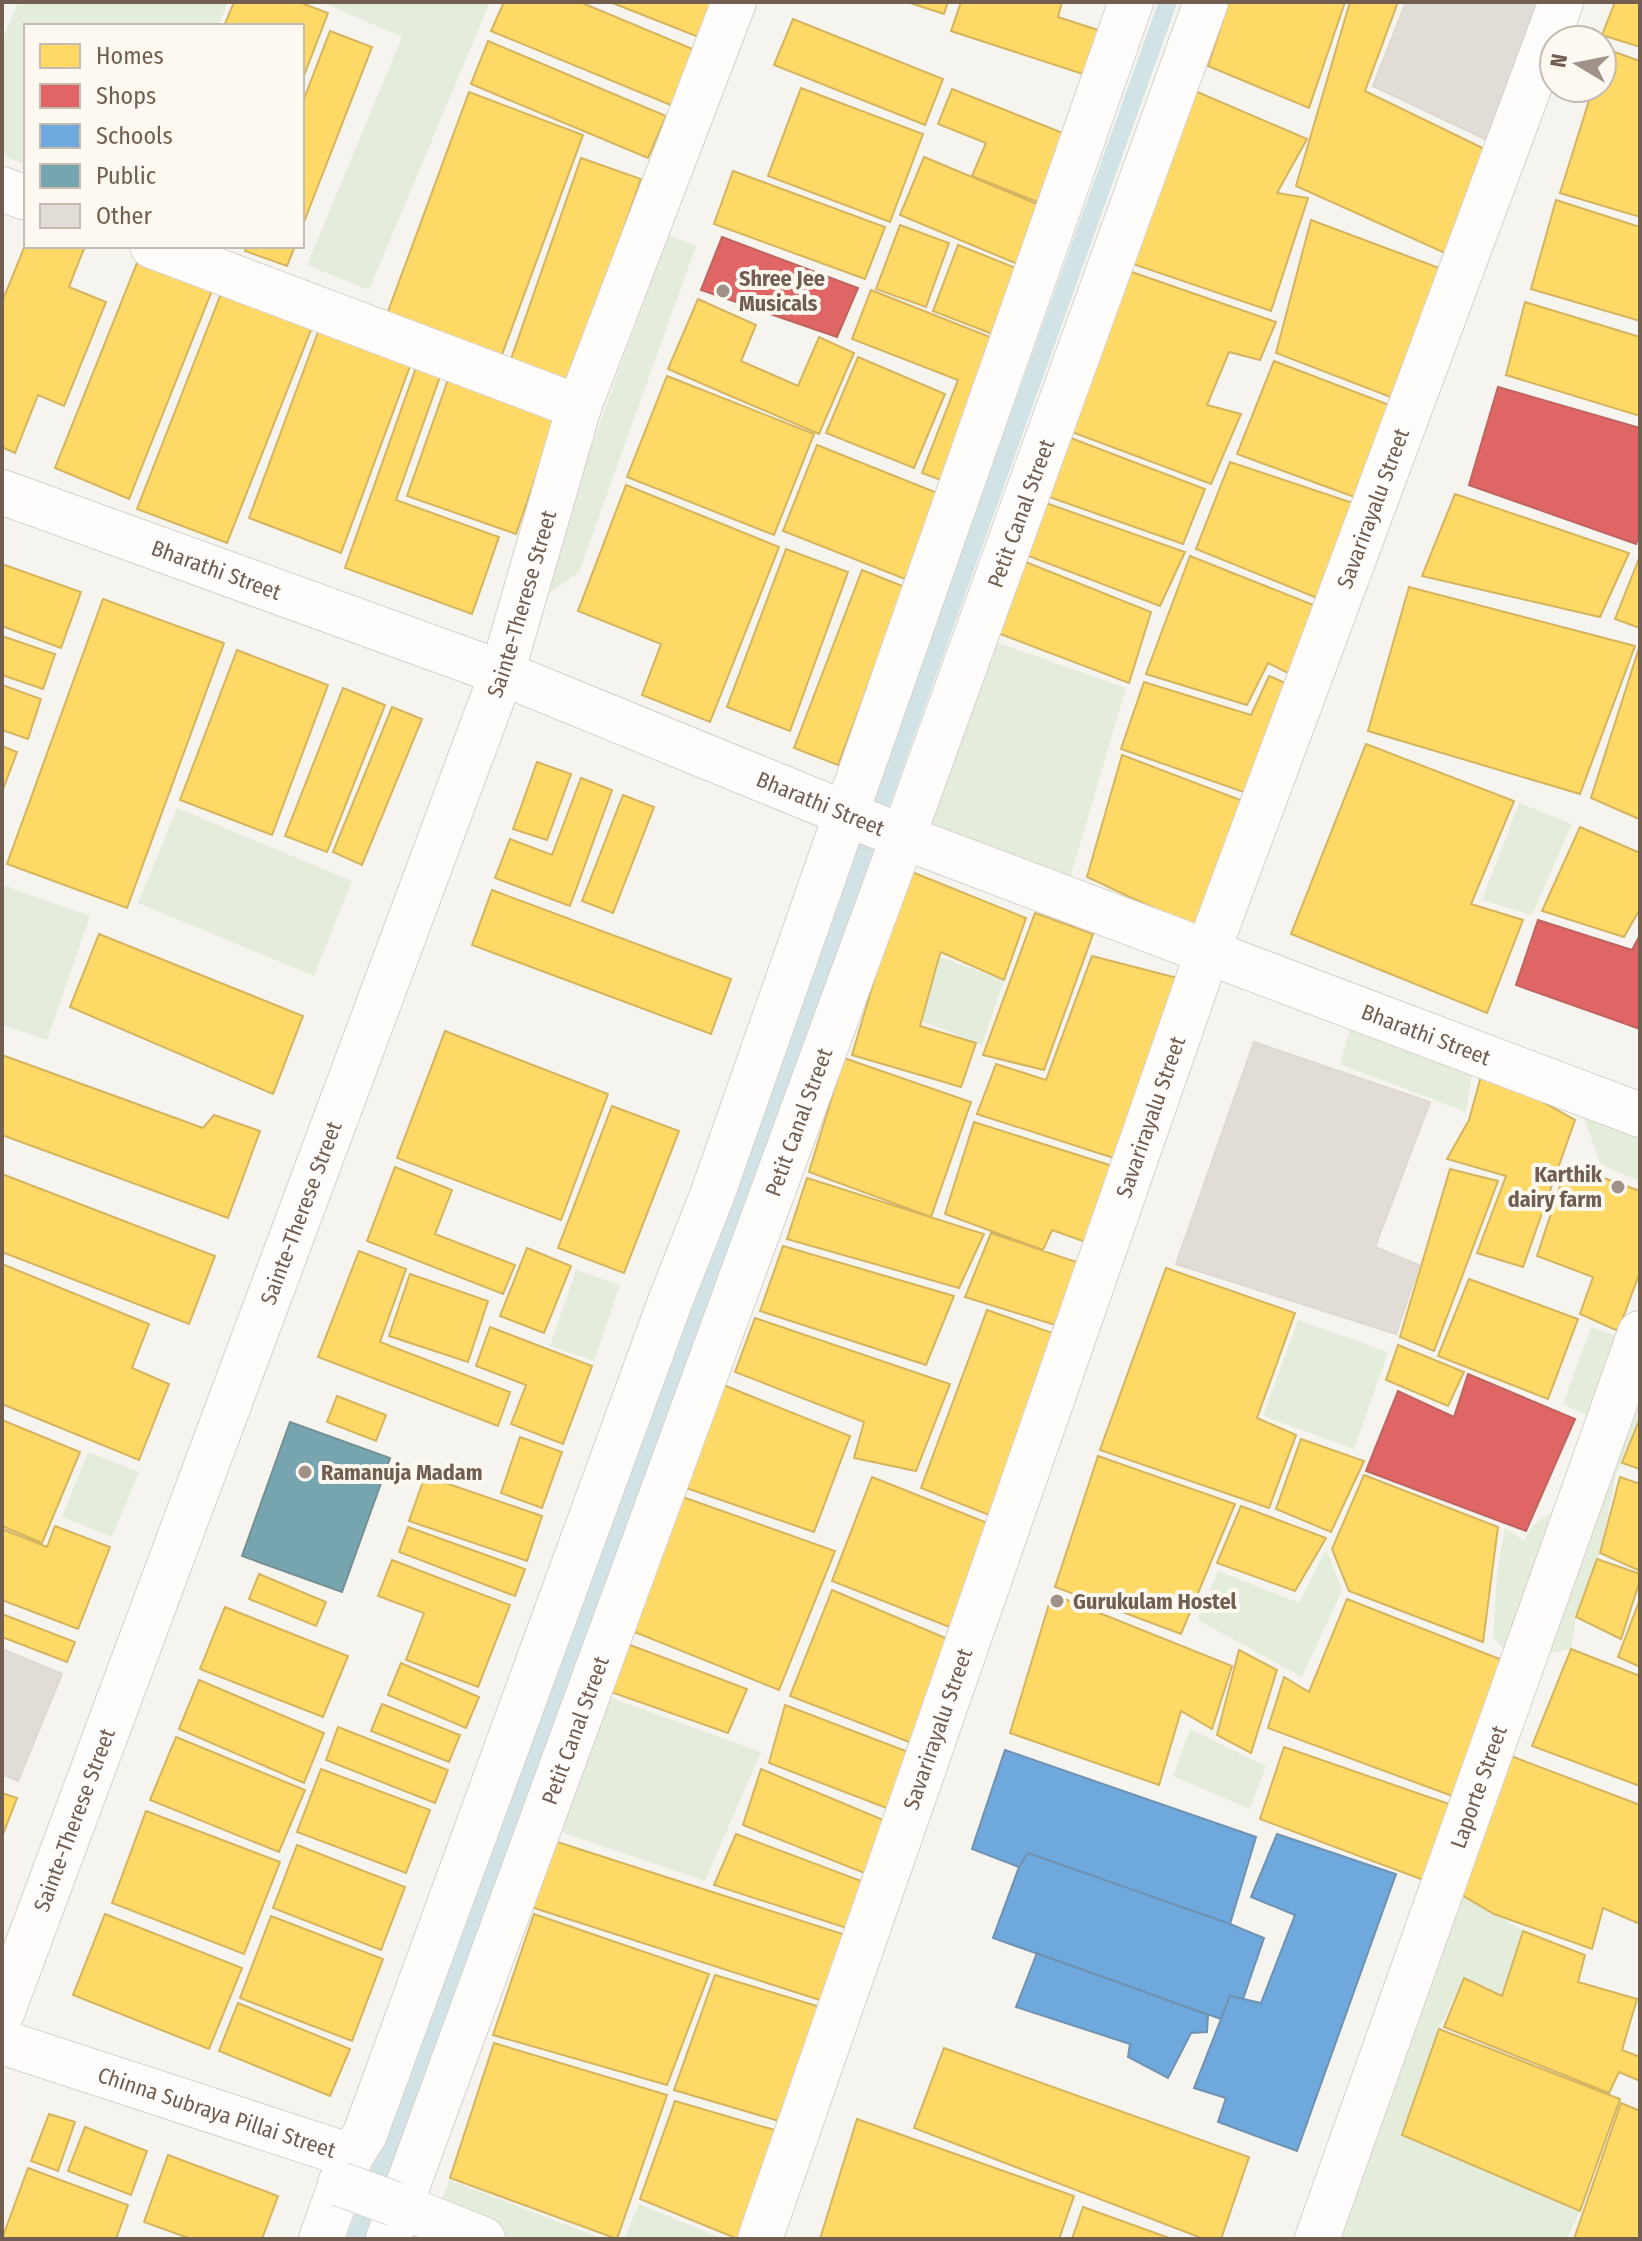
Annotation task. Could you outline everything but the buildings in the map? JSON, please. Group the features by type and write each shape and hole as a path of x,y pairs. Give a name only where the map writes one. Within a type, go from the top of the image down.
{"street":[{"name":"Sainte-Therese Street","path":"2,2013 502,673 579,407 734,2"},
{"path":"321,2239 346,2170 365,2134 851,814 1131,2"},
{"name":"Petit Canal Street","path":"394,2216 1206,2"},
{"name":"Savarirayalu Street","path":"760,2239 1208,951 1561,2"},
{"path":"2,189 24,197"},
{"path":"157,248 579,407"},
{"name":"Bharathi Street","path":"2,492 502,673 899,835 1640,1115"},
{"name":"Laporte Street","path":"1317,2239 1640,1333"},
{"name":"Chinna Subraya Pillai Street","path":"2,2042 346,2170 394,2216 483,2239"}],"green space":[{"path":"18,2 228,2 219,24 24,24 24,164 2,155 2,41"},
{"path":"321,2 490,2 369,290 307,265 402,37"},
{"path":"668,235 696,246 579,572 535,603"},
{"path":"990,640 1126,688 1068,885 919,826"},
{"path":"1519,803 1572,824 1532,915 1482,900"},
{"path":"177,808 352,881 314,976 138,903"},
{"path":"2,885 90,916 47,1040 2,1025"},
{"path":"939,957 1004,980 982,1045 922,1021"},
{"path":"1354,1016 1474,1061 1466,1112 1340,1064"},
{"path":"1579,1105 1640,1126 1640,1181 1601,1165"},
{"path":"576,1270 620,1285 594,1361 550,1346"},
{"path":"1298,1320 1388,1352 1354,1449 1263,1416"},
{"path":"1591,1327 1629,1340 1601,1423 1563,1404"},
{"path":"1640,1341 1640,1418 1616,1475 1600,1553 1576,1617 1571,1649 1547,1653 1460,1893 1523,1931 1502,1996 1464,1978 1439,2029 1402,2135 1580,2211 1567,2239 1320,2239"},
{"path":"88,1452 139,1472 112,1537 62,1517"},
{"path":"1574,1497 1511,1656 1493,1638 1497,1573 1505,1528 1524,1541 1533,1525"},
{"path":"1326,1549 1342,1590 1302,1677 1198,1620 1218,1571 1299,1603"},
{"path":"603,1695 761,1752 705,1881 558,1831"},
{"path":"1190,1729 1266,1766 1250,1809 1173,1776"},
{"path":"449,2180 603,2239 491,2239 436,2218"},
{"path":"639,2204 723,2239 624,2239"}],"waterway":[{"path":"355,2239 803,1020 1168,2"}],"place":[{"name":"Shree Jee Musicals","path":"723,291"},
{"name":"Karthik dairy farm","path":"1618,1187"},
{"name":"Ramanuja Madam","path":"305,1472"},
{"name":"Gurukulam Hostel","path":"1057,1601"}]}
